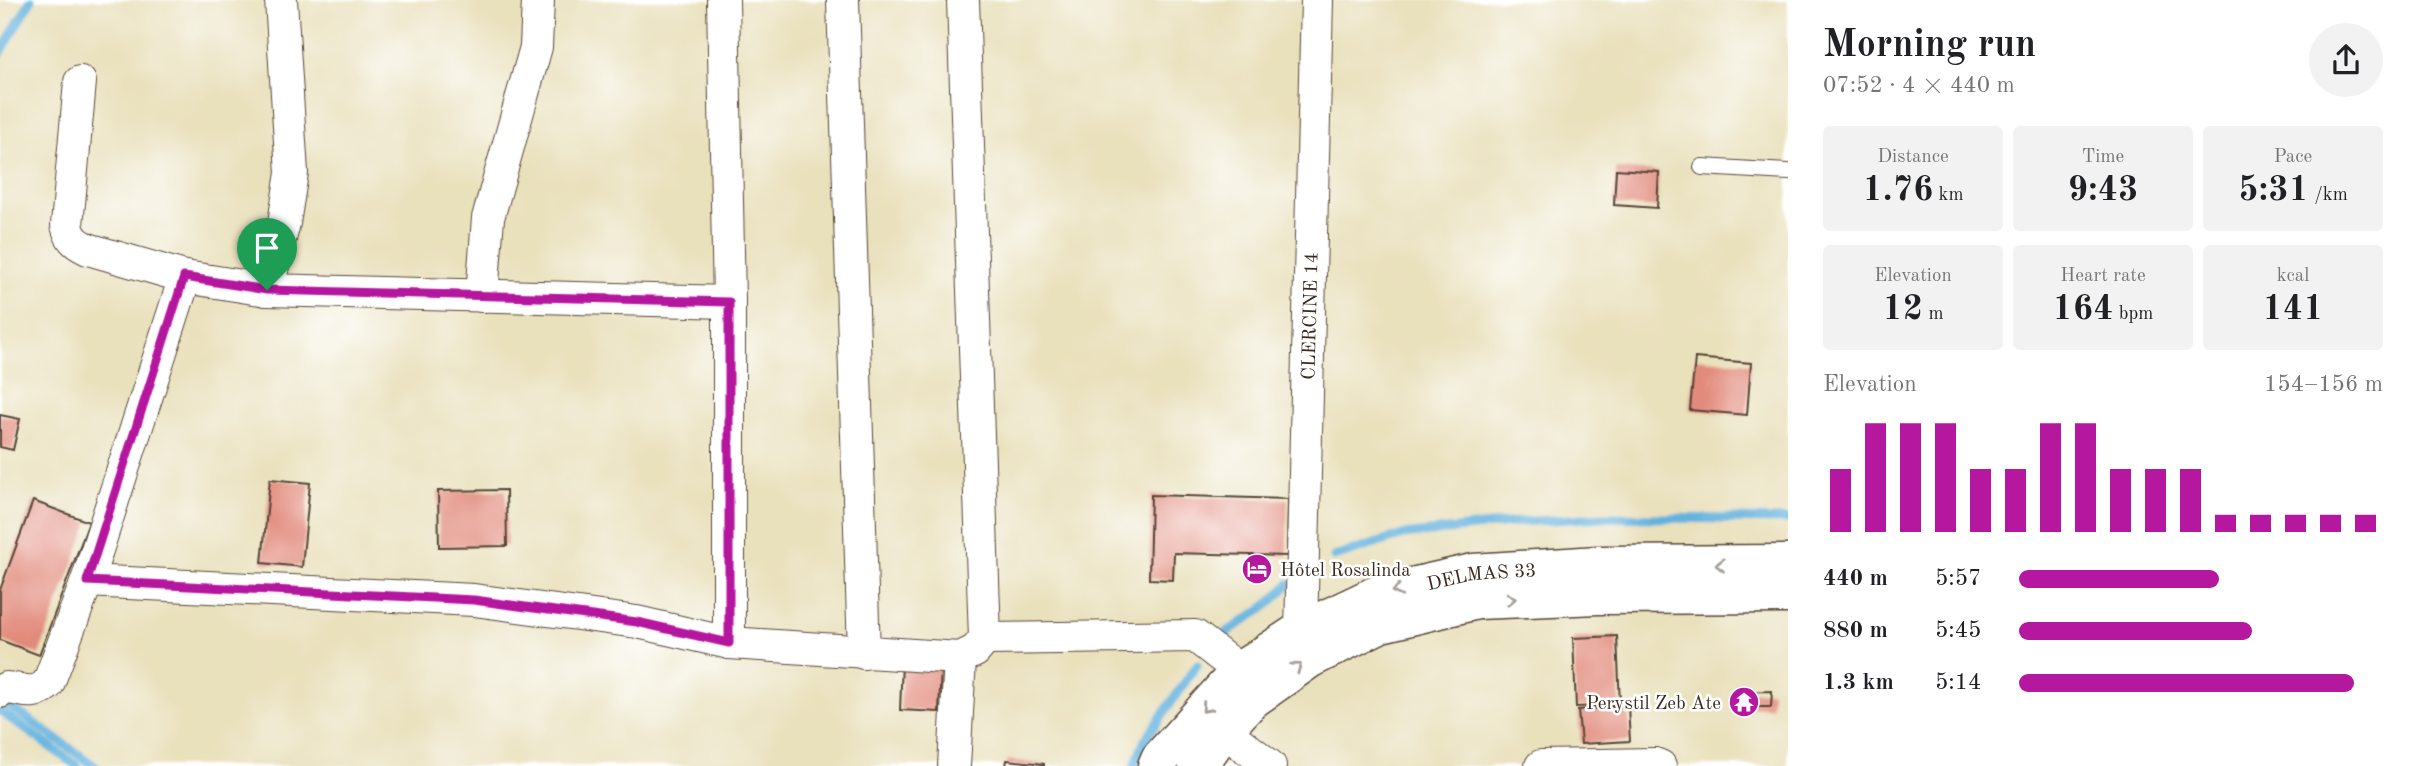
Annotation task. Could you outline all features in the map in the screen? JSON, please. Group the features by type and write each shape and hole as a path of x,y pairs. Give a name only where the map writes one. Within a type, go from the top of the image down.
{"main road":[{"name":"DELMAS 33","path":"1157,766 1160,759 1240,671 1301,631 1377,595 1473,573 1598,565 1788,564"},
{"name":"DELMAS 33","path":"1198,766 1223,730 1251,700 1309,659 1381,623 1477,600 1598,594 1788,594"}],"street":[{"path":"267,290 284,223 292,173 281,0"},
{"path":"482,296 488,218 536,47 538,0"},
{"path":"723,0 729,302 729,643"},
{"path":"843,0 864,653"},
{"path":"87,581 474,600 637,622 729,643 960,658 975,651 985,639 963,0"},
{"name":"CLERCINE 14","path":"1301,631 1317,0"},
{"path":"80,82 66,225 77,244 88,249 184,277 267,290 729,302"},
{"path":"0,692 6,688 38,692 48,684 87,581 184,277"},
{"path":"985,639 1195,636 1240,671"},
{"path":"954,766 960,658"},
{"path":"1223,730 1270,766"},
{"path":"1541,766 1660,766"}],"lane":[{"path":"1702,167 1788,172"}],"building":[{"path":"1616,169 1659,172 1657,208 1614,205"},
{"path":"1695,358 1751,363 1747,415 1690,410"},
{"path":"0,415 20,419 13,450 0,447"},
{"path":"270,479 310,483 302,567 262,563"},
{"path":"506,490 507,546 439,547 438,491"},
{"path":"1151,495 1288,499 1287,556 1174,553 1173,580 1149,579"},
{"path":"33,501 89,522 39,655 0,640 0,590"},
{"path":"1617,636 1620,705 1576,707 1573,638"},
{"path":"902,663 941,665 939,712 900,710"},
{"path":"1772,691 1771,707 1739,707 1738,692"},
{"path":"1628,706 1630,741 1581,744 1578,710"},
{"path":"1007,760 1044,764 1044,766 1006,766"}],"waterway":[{"path":"0,54 31,0"},
{"path":"1334,557 1403,535 1518,522 1604,517 1788,520"},
{"path":"1226,633 1268,605 1289,584"},
{"path":"1134,766 1145,740 1197,665"},
{"path":"1,700 95,766"},
{"path":"0,711 77,766"}],"place":[{"name":"Hôtel Rosalinda","path":"1257,569"},
{"name":"Perystil Zeb Ate","path":"1744,702"}],"route":[{"path":"184,277 267,290 729,302 729,643 637,622 474,600 87,581 184,277"}]}
